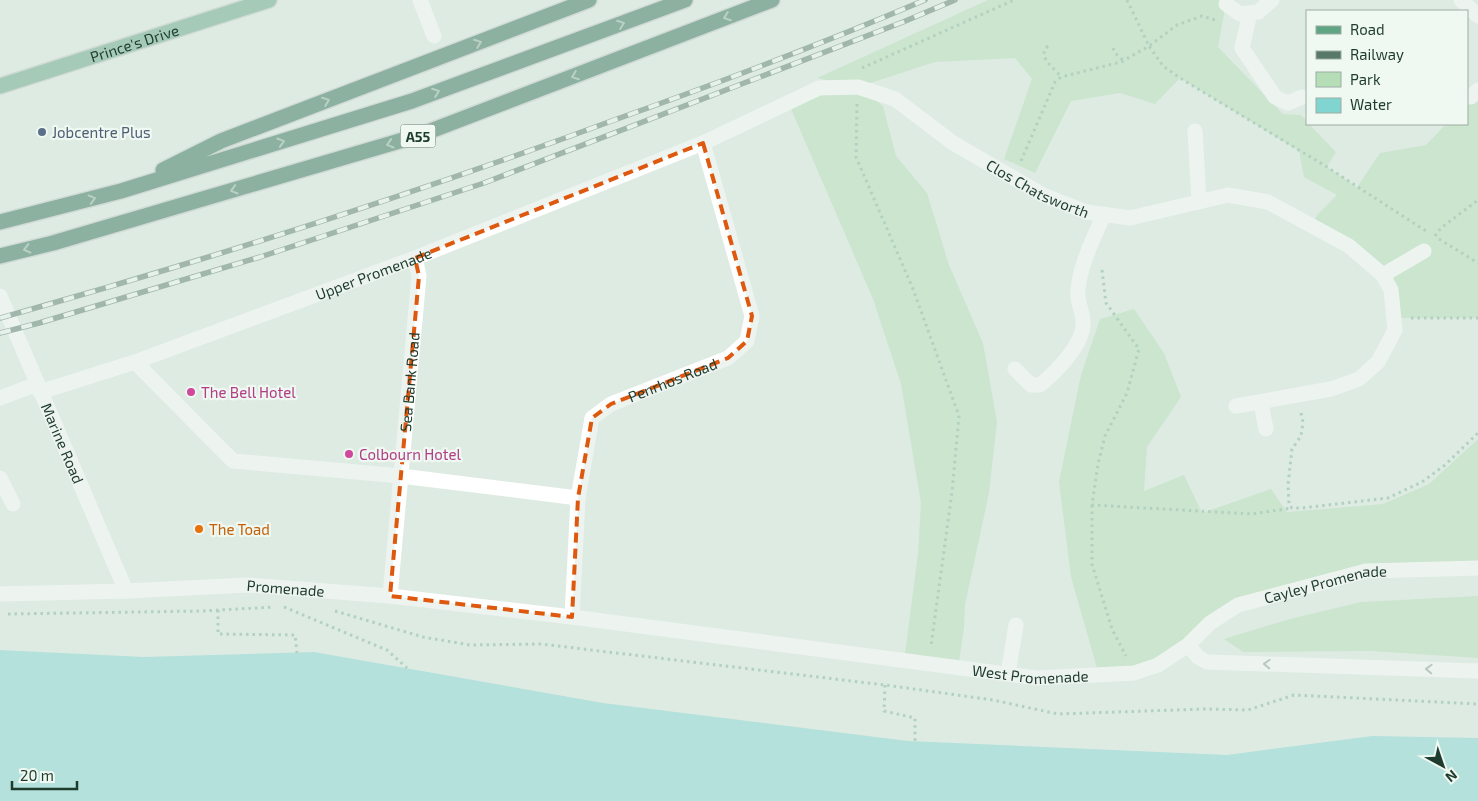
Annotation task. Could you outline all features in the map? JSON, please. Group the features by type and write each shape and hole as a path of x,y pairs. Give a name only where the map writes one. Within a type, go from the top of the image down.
{"highway":[{"path":"121,191 221,142 589,0"},
{"name":"A55","path":"0,222 121,191 412,101 685,0"},
{"name":"A55","path":"0,256 53,243 420,135 772,0"}],"main road":[{"name":"Prince's Drive","path":"0,86 269,0"}],"street":[{"path":"420,0 434,36"},
{"path":"1272,0 1258,12 1236,8 1242,48 1275,98 1288,103 1302,97"},
{"path":"1461,0 1478,16"},
{"name":"Clos Chatsworth","path":"702,143 819,88 858,87 895,99 953,143 1043,195 1086,212 1130,218 1228,195 1268,202 1349,246 1383,275 1392,290 1395,330 1378,362 1359,379 1331,389 1236,406"},
{"path":"1195,131 1200,202"},
{"name":"Upper Promenade","path":"0,398 136,362 416,258 702,143"},
{"name":"Penrhos Road","path":"572,617 578,498 592,418 611,404 728,358 747,341 752,316 702,143"},
{"path":"1015,369 1031,384 1040,385 1054,373 1069,355 1079,338 1084,324 1077,291 1086,258 1104,214"},
{"path":"1383,275 1424,251"},
{"name":"Sea Bank Road","path":"390,596 419,276 416,258"},
{"name":"Marine Road","path":"0,296 126,591"},
{"path":"136,362 233,461 401,476 578,498"},
{"path":"1261,403 1266,428"},
{"path":"0,478 13,504"},
{"name":"Cayley Promenade","path":"1188,645 1210,623 1238,605 1357,573 1366,571 1478,568"},
{"name":"Promenade","path":"0,594 126,591 248,585 390,596 572,617"},
{"name":"West Promenade","path":"572,617 1037,678 1134,673 1158,665 1188,645"},
{"path":"1008,674 1016,625"},
{"path":"1188,645 1198,657 1207,662 1478,671"}],"path":[{"path":"854,72 1014,0"},
{"path":"1126,0 1149,46 1163,66 1478,263"},
{"path":"1014,178 1055,82 1061,77 1123,60 1149,46 1177,25 1202,16 1221,22 1236,8"},
{"path":"1048,46 1044,50 1043,55 1061,77"},
{"path":"1113,48 1115,53 1123,60"},
{"path":"858,87 856,157 914,289 959,416 952,492 929,664"},
{"path":"1435,237 1441,228 1478,200"},
{"path":"1101,264 1106,303 1139,349 1127,392 1105,436 1098,464 1092,505 1092,564 1112,629 1134,673"},
{"path":"1394,318 1478,318"},
{"path":"1292,508 1289,505 1288,485 1292,449 1300,436 1303,422 1298,396"},
{"path":"1092,505 1252,514 1388,498 1422,482 1445,466 1478,433"},
{"path":"282,606 387,650 407,668"},
{"path":"0,614 218,610 297,606"},
{"path":"218,610 218,634 295,635 297,653"},
{"path":"331,610 423,636 470,646 541,644 885,685 993,700 1058,714 1248,710 1294,696 1478,704"},
{"path":"885,685 884,711 915,718 915,741"}],"highlighted area":[{"path":"703,143 752,316 747,341 728,358 611,404 592,418 578,498 572,617 390,596 419,276 415,258"}],"green space":[{"path":"988,0 1224,0 1226,4 1218,47 1283,114 1301,115 1306,120 1306,125 1310,125 1336,152 1327,167 1357,187 1380,153 1426,145 1445,125 1468,125 1468,101 1478,89 1478,318 1394,318 1383,275 1311,225 1318,214 1337,195 1304,177 1299,151 1180,78 1155,104 1120,93 1071,101 1035,173 1004,159 1032,79 1015,58 935,62 858,87 883,106 896,156 927,193 949,265 983,343 997,422 989,493 965,605 964,628 958,668 904,661 918,554 921,503 901,384 873,299 788,102 855,87 817,78"},
{"path":"1134,309 1164,353 1181,397 1147,447 1144,491 1184,475 1202,513 1271,489 1287,512 1383,504 1429,484 1478,439 1478,568 1366,571 1238,605 1158,665 1099,675 1071,577 1059,482 1081,375 1100,319"},
{"path":"1478,596 1478,658 1371,651 1243,652 1224,639 1286,620 1361,602"}],"water":[{"path":"0,650 144,657 314,652 603,703 908,741 1227,755 1372,736 1478,738 1478,801 0,801"}],"railway":[{"path":"0,318 156,273 464,174 734,76 849,32 925,0"},
{"path":"0,333 260,257 484,183 903,22 955,0"}],"place":[{"name":"Jobcentre Plus","path":"42,132"},
{"name":"The Bell Hotel","path":"191,392"},
{"name":"Colbourn Hotel","path":"349,454"},
{"name":"The Toad","path":"199,529"}]}
